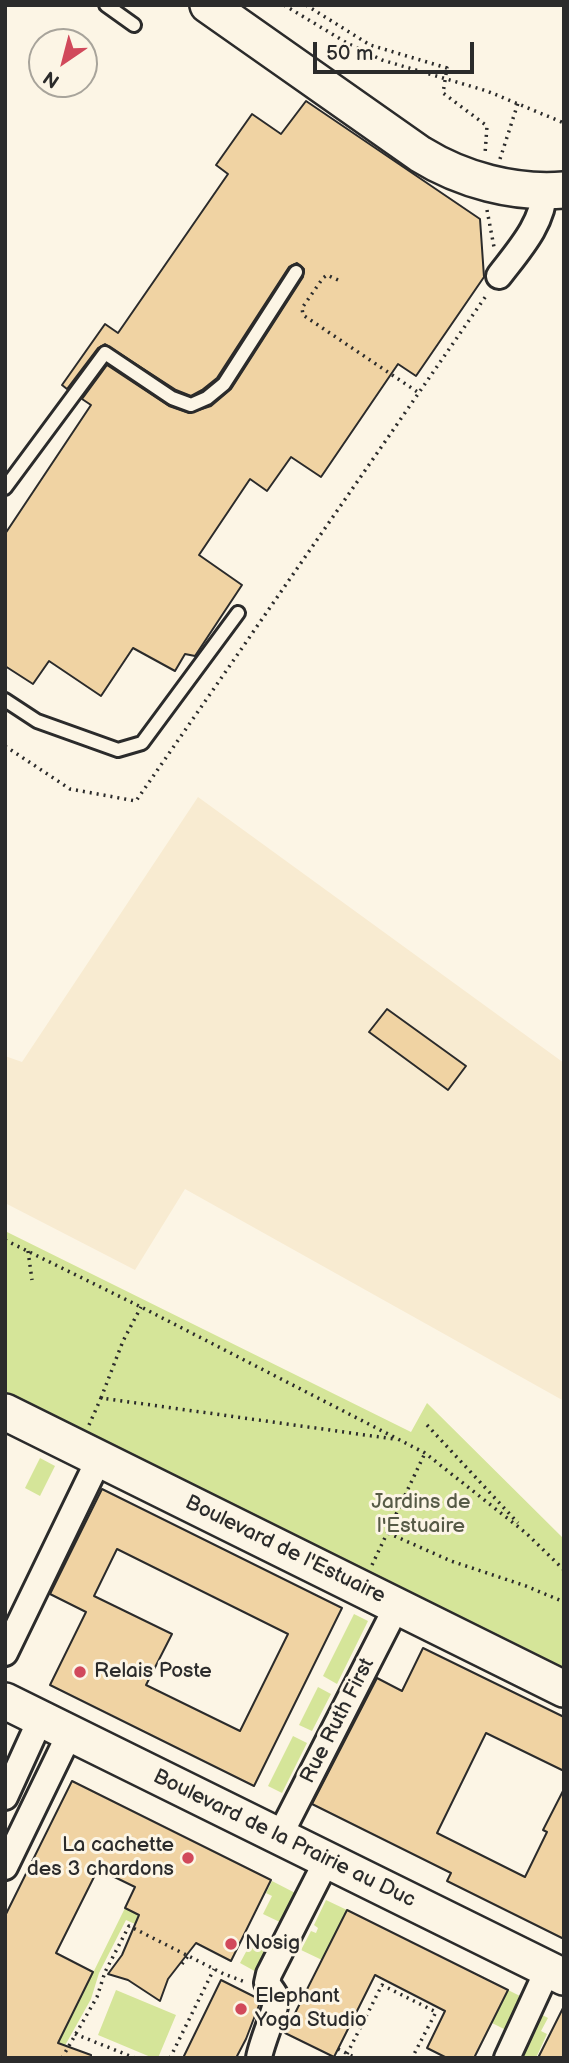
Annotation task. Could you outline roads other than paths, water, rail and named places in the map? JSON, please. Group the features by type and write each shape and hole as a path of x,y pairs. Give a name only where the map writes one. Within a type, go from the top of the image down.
{"main road":[{"path":"208,5 431,160 487,182 518,189 554,191"},
{"name":"Boulevard de l'Estuaire","path":"5,1412 564,1689"},
{"name":"Boulevard de la Prairie au Duc","path":"5,1701 556,1973"}],"street":[{"path":"499,276 536,223 554,191"},
{"path":"5,1653 88,1453"},
{"name":"Rue Ruth First","path":"279,1837 397,1606"},
{"path":"5,1797 55,1726"},
{"path":"5,1867 55,1726"},
{"path":"260,2058 261,2044 276,2005 275,1995 267,1983 269,1974 327,1860"},
{"path":"507,2058 556,1973"}],"lane":[{"path":"106,5 134,25"},
{"path":"5,488 105,353 172,398 191,405 206,398 224,384 296,272"},
{"path":"5,700 37,721 118,750 142,743 238,613"}],"place":[{"name":"Relais Poste","path":"80,1672"},
{"name":"La cachette des 3 chardons","path":"188,1858"},
{"name":"Nosig","path":"231,1944"},
{"name":"Elephant Yoga Studio","path":"241,2009"}],"park label":[{"name":"Jardins de l'Estuaire","path":"421,1515"}]}
